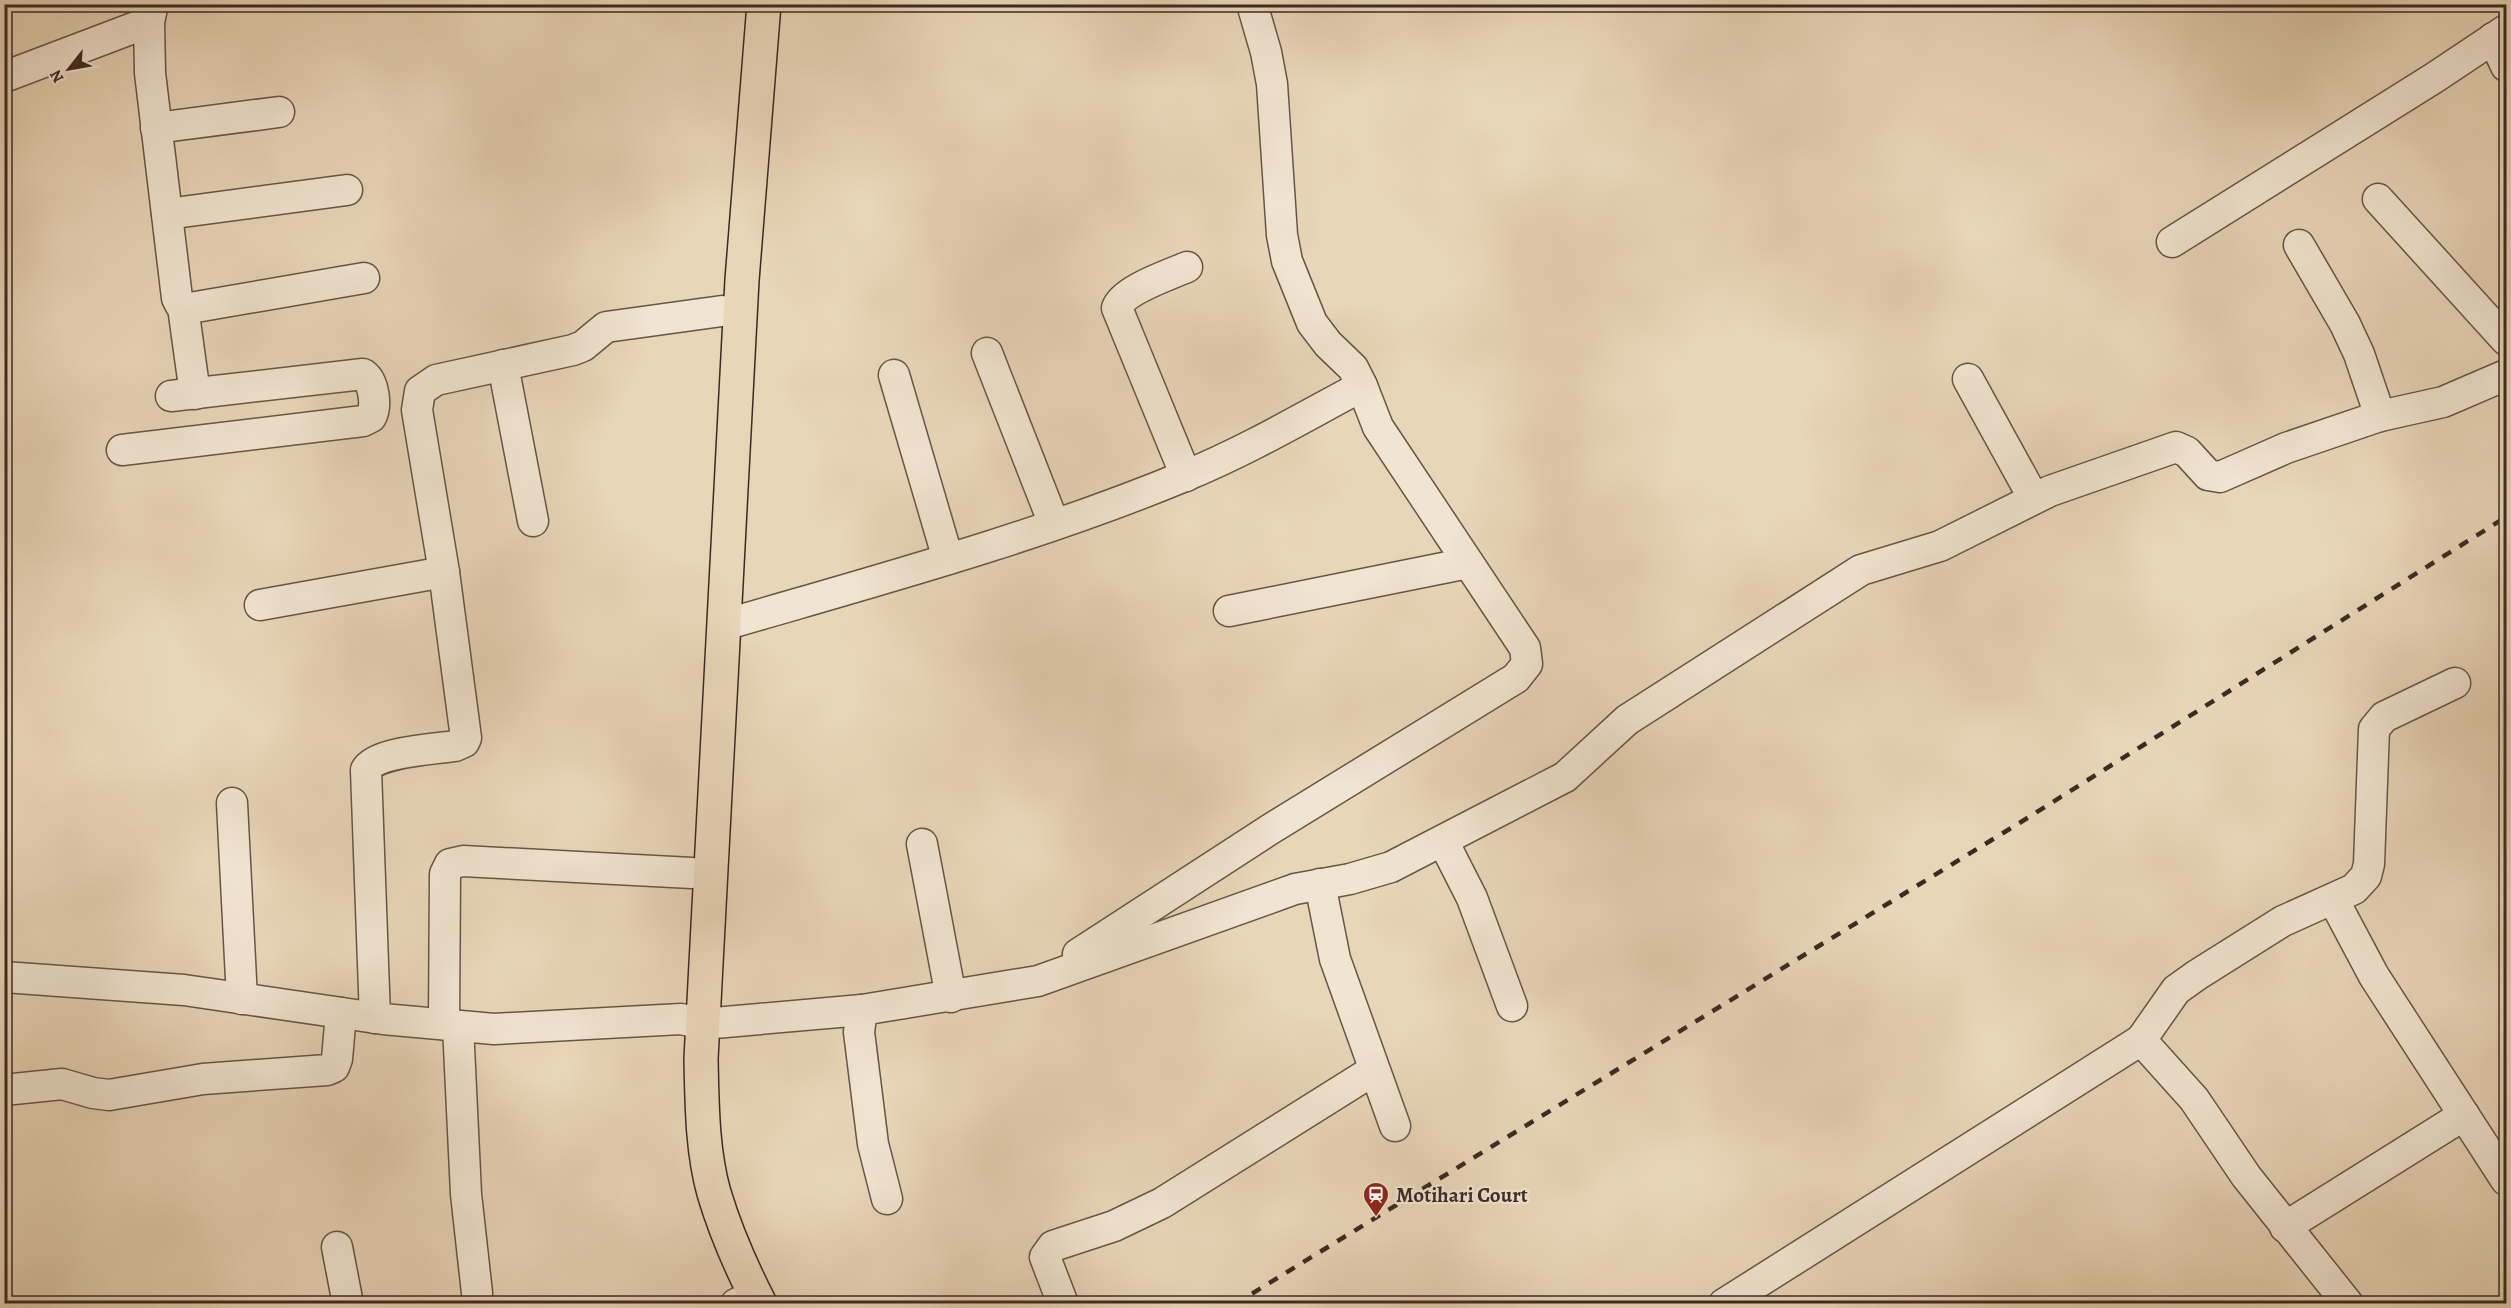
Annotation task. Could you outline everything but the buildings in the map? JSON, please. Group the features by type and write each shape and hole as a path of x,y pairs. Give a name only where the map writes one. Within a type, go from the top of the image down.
{"main road":[{"path":"742,4 712,448 692,873 692,1022 701,1059 702,1100 714,1192 737,1254 744,1303"},
{"path":"692,1022 724,626 742,280 764,4"}],"street":[{"path":"1038,981 1269,831 1524,671 1527,664 1525,648 1378,427 1353,369 1323,339 1312,323 1283,248 1272,84 1266,52 1252,4"},
{"path":"4,77 151,13 150,73 177,298 183,307 183,395 356,374 363,374 368,378 372,390 373,414 363,421 122,450"},
{"path":"2172,242 2434,78 2500,34 2506,66"},
{"path":"156,128 279,112"},
{"path":"167,214 347,190"},
{"path":"2378,199 2506,340"},
{"path":"2299,245 2345,324 2359,354 2380,416"},
{"path":"1186,267 1123,297 1117,308 1186,476"},
{"path":"183,307 190,308 364,278"},
{"path":"372,390 424,386 436,380 579,348 606,327 722,311"},
{"path":"987,353 1054,524"},
{"path":"503,365 533,520"},
{"path":"894,375 948,559"},
{"path":"4,978 184,990 375,1018 494,1029 692,1022 862,1010 1038,981 1295,889 1370,874 1391,867 1564,777 1627,720 1847,579 1872,566 1940,546 2033,497 2176,447 2187,452 2208,475 2220,477 2286,448 2380,416 2443,402 2506,375"},
{"path":"1968,379 2033,497"},
{"path":"375,1018 366,770 372,762 383,757 455,746 464,742 466,738 444,572 417,410 417,398 424,386"},
{"path":"724,626 948,559 1054,524 1186,476 1272,435 1362,386"},
{"path":"1230,611 1468,563"},
{"path":"260,604 444,572"},
{"path":"1724,1304 2141,1040 2176,990 2197,975 2283,921 2354,889 2362,883 2369,864 2374,729 2384,717 2455,683"},
{"path":"232,803 243,999"},
{"path":"1443,841 1472,898 1512,1006"},
{"path":"922,844 951,997"},
{"path":"477,1293 451,1025 445,874 450,864 463,861 692,873"},
{"path":"1320,884 1335,959 1395,1126"},
{"path":"2333,899 2374,976 2506,1180"},
{"path":"862,1010 859,1032 872,1133 887,1199"},
{"path":"4,1090 62,1084 109,1095 203,1078 327,1070 334,1067 338,1059 340,1013"},
{"path":"2141,1040 2194,1099 2246,1176 2348,1304"},
{"path":"1063,1304 1045,1257 1053,1246 1114,1226 1162,1203 1374,1070"},
{"path":"2285,1227 2464,1114"},
{"path":"337,1247 348,1304"}],"railway":[{"path":"1235,1304 2021,822 2506,517"}],"place":[{"name":"Motihari Court","path":"1376,1218"}]}
